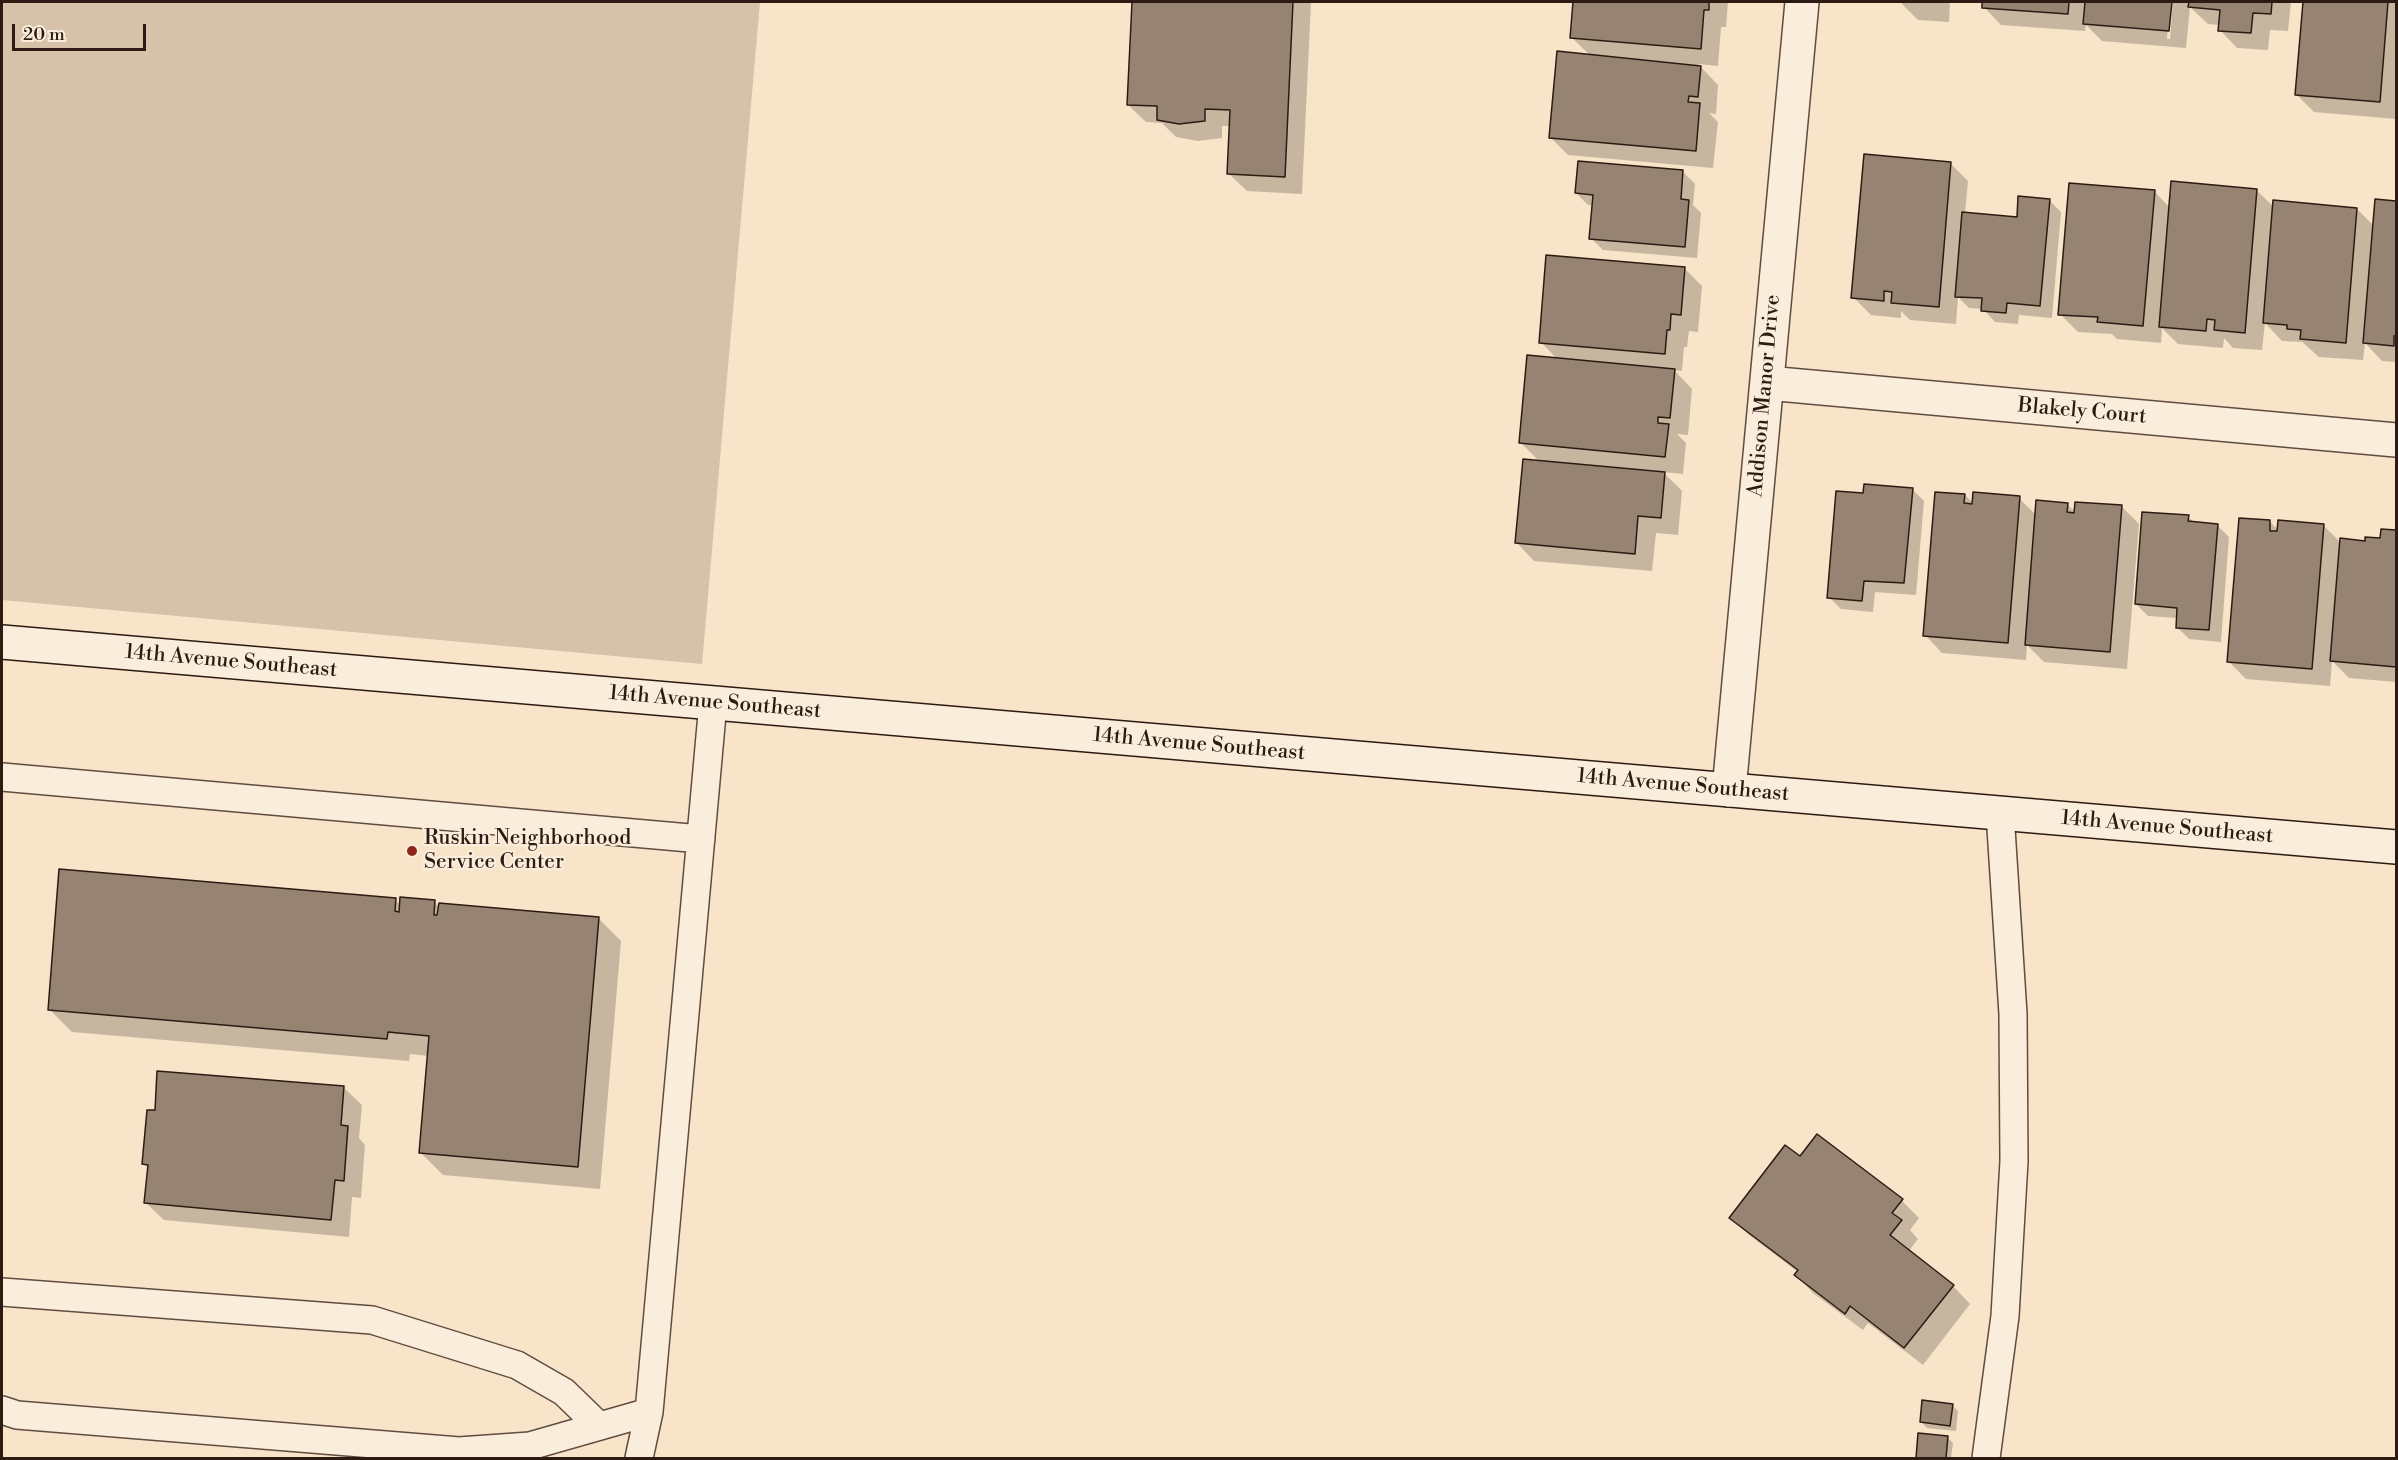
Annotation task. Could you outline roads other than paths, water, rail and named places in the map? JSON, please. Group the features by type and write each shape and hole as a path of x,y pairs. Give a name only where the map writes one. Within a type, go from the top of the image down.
{"street":[{"name":"Addison Manor Drive","path":"1729,790 1802,2"},
{"name":"Blakely Court","path":"1767,383 2397,440"},
{"name":"14th Avenue Southeast","path":"2,642 2397,847"}],"lane":[{"path":"639,1458 649,1412 713,703"},
{"path":"2,777 701,839"},
{"path":"1986,1458 2005,1316 2014,1161 2013,1014 2000,813"},
{"path":"2,1292 372,1320 517,1365 564,1392 599,1426"},
{"path":"2,1410 17,1415 275,1447 459,1451 495,1454 649,1412"}],"place":[{"name":"Ruskin Neighborhood Service Center","path":"412,851"}]}
